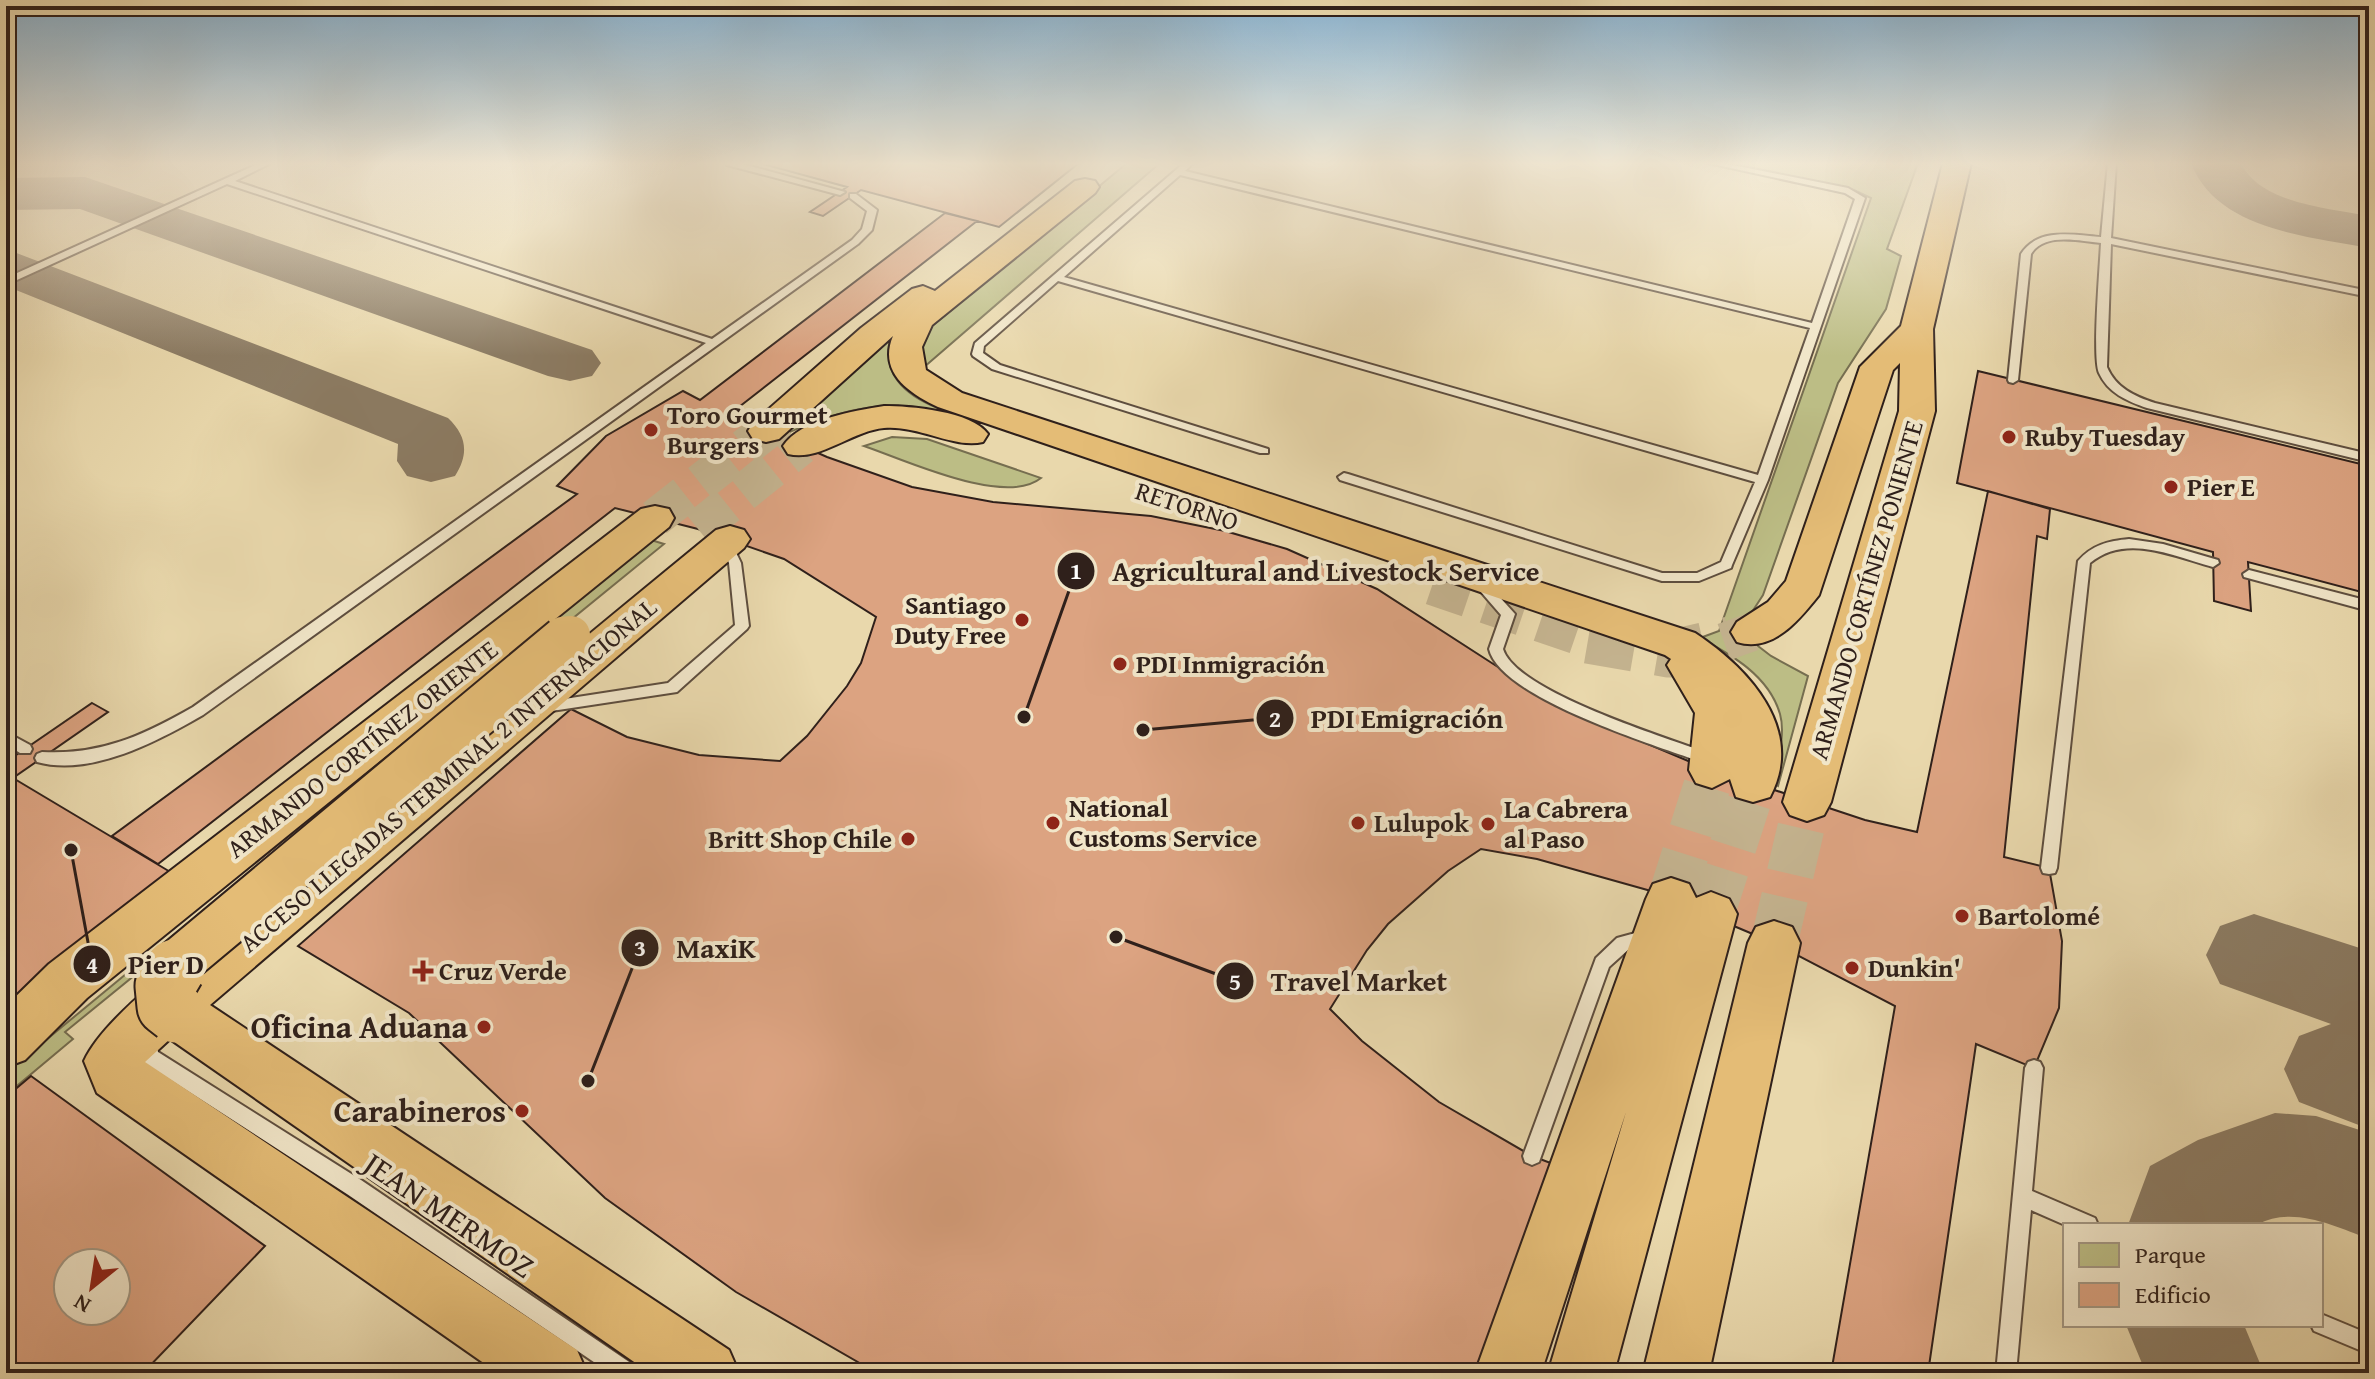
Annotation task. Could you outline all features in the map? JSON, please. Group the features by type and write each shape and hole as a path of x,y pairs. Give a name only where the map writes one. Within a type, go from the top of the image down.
{"highway":[{"path":"766,431 873,335 1013,227"},
{"path":"1034,227 919,319 906,337 902,350 904,362 917,382 950,400 1447,578 1631,626 1680,644 1709,662 1732,686 1751,713 1758,735 1759,754 1753,784"},
{"name":"ARMANDO CORTÍNEZ PONIENTE","path":"1807,802 1917,411 1917,329 1941,227"},
{"name":"ARMANDO CORTÍNEZ PONIENTE","path":"1752,632 1783,612 1805,585 1877,367 1917,329"},
{"name":"RETORNO","path":"814,452 869,434 900,429 988,442 1447,578"},
{"name":"ARMANDO CORTÍNEZ ORIENTE","path":"6,1042 68,981 655,518"},
{"path":"706,1373 279,1086 176,1013 167,1006 164,997 168,976 192,950 571,635 718,537"},
{"name":"ACCESO LLEGADAS TERMINAL 2 INTERNACIONAL","path":"554,1373 117,1075 112,1068 116,1053 158,1015 525,711 718,537"},
{"path":"1631,626 1687,662 1703,683 1717,713 1713,765"},
{"path":"1581,1373 1651,1124 1680,916"},
{"path":"1508,1373 1556,1227 1680,916"},
{"path":"1676,1373 1774,943"}],"lane":[{"path":"6,282 125,227"},
{"path":"366,227 715,343"},
{"path":"42,758 99,756 148,740 198,711 715,343 868,227"},
{"path":"1115,227 979,345 977,354 983,361 1264,451"},
{"path":"1407,227 1813,326"},
{"path":"1344,477 1643,571 1684,580 1713,573 1726,565 1762,480 1849,227"},
{"path":"2107,227 2102,367 2105,378 2119,392 2151,406 2369,458"},
{"path":"2013,380 2026,254 2031,246 2059,237 2106,240 2369,294"},
{"path":"1057,278 1762,480"},
{"path":"525,711 672,688 742,626 735,563 718,537"},
{"path":"2049,868 2084,561 2104,545 2124,543 2213,563"},
{"path":"2249,574 2369,606"},
{"path":"1447,578 1493,595 1508,614 1495,647 1498,658 1514,674 1549,696 1713,765"},
{"path":"6,737 25,749"},
{"path":"1532,1156 1602,963 1614,948 1680,916"},
{"path":"6,1022 68,981"},
{"name":"JEAN MERMOZ","path":"158,1015 150,1034 149,1056 354,1187 628,1373"},
{"path":"2006,1373 2034,1068"},
{"path":"2023,1197 2083,1223"},
{"path":"2323,1325 2369,1344"}],"green space":[{"path":"1050,227 1086,227 923,368 922,381 913,342"},
{"path":"1861,227 1895,227 1887,249 1901,256 1886,309 1838,383 1763,595 1750,615 1732,626 1771,656 1808,676 1778,786 1773,783 1782,731 1780,714 1767,688 1748,668 1700,638 1719,631"},
{"path":"892,332 889,360 892,372 907,391 943,410 940,413 920,408 879,406 819,420 781,436"},
{"path":"892,437 927,439 1041,478 1025,486 980,484 929,470 864,446"},
{"path":"651,540 664,544 65,1032 73,1039 6,1095 6,1073 337,800 409,731"}],"building":[{"path":"926,227 969,227 730,414 827,457 912,487 993,502 1151,516 1225,531 1287,549 1377,589 1515,678 1596,722 1693,763 1865,820 1917,832 1988,491 2050,509 2047,539 2037,536 2004,857 2049,868 2062,941 2059,1008 2034,1068 1976,1044 1928,1373 1831,1373 1895,1006 1774,943 1651,891 1537,859 1481,849 1448,871 1388,924 1367,950 1330,1009 1362,1041 1439,1102 1532,1156 1572,1171 1500,1373 877,1373 736,1292 605,1198 409,1013 298,946 571,709 627,737 699,755 780,761 807,736 847,686 861,663 876,617 784,559 698,529 615,508 158,864 112,836 577,494 557,486 606,436 683,391 700,400"},
{"name":"Pier E","path":"1978,371 2369,466 2369,594 2248,562 2251,611 2214,601 2213,552 1957,483"},
{"path":"92,703 108,712 13,778 172,873 6,1004 6,762"},
{"path":"31,1076 265,1246 143,1373 6,1373 6,1097"}],"taxiway":[{"path":"183,227 570,363"},
{"path":"2346,227 2369,232"},
{"path":"6,266 425,432 431,438 431,461"},
{"path":"2254,955 2369,994"},
{"path":"2335,1069 2369,1081"},
{"path":"2184,1223 2189,1205 2214,1189 2256,1170 2275,1166 2316,1168 2369,1186"},
{"path":"2185,1327 2205,1373"}],"tunnel":[{"path":"655,518 766,431"},
{"path":"698,529 801,446"},
{"path":"1432,586 1592,641"},
{"path":"1729,640 1752,632"},
{"path":"1588,640 1592,641"},
{"path":"1592,641 1669,654 1729,640"},
{"path":"1724,642 1729,640"},
{"path":"1671,899 1712,770"},
{"path":"1711,914 1753,784"},
{"path":"1774,943 1807,802"}],"place":[{"name":"Toro Gourmet Burgers","path":"651,430"},
{"name":"Ruby Tuesday","path":"2009,437"},
{"name":"Pier E","path":"2171,487"},
{"name":"Santiago Duty Free","path":"1022,620"},
{"name":"PDI Inmigración","path":"1120,664"},
{"name":"Agricultural and Livestock Service","path":"1024,717"},
{"name":"PDI Emigración","path":"1143,730"},
{"name":"National Customs Service","path":"1053,823"},
{"name":"Lulupok","path":"1358,823"},
{"name":"La Cabrera al Paso","path":"1488,824"},
{"name":"Britt Shop Chile","path":"908,839"},
{"name":"Pier D","path":"71,850"},
{"name":"Bartolomé","path":"1962,916"},
{"name":"Travel Market","path":"1116,937"},
{"name":"Dunkin'","path":"1852,968"},
{"name":"Cruz Verde","path":"423,971"},
{"name":"Oficina Aduana","path":"484,1027"},
{"name":"MaxiK","path":"588,1081"},
{"name":"Carabineros","path":"522,1111"}]}
